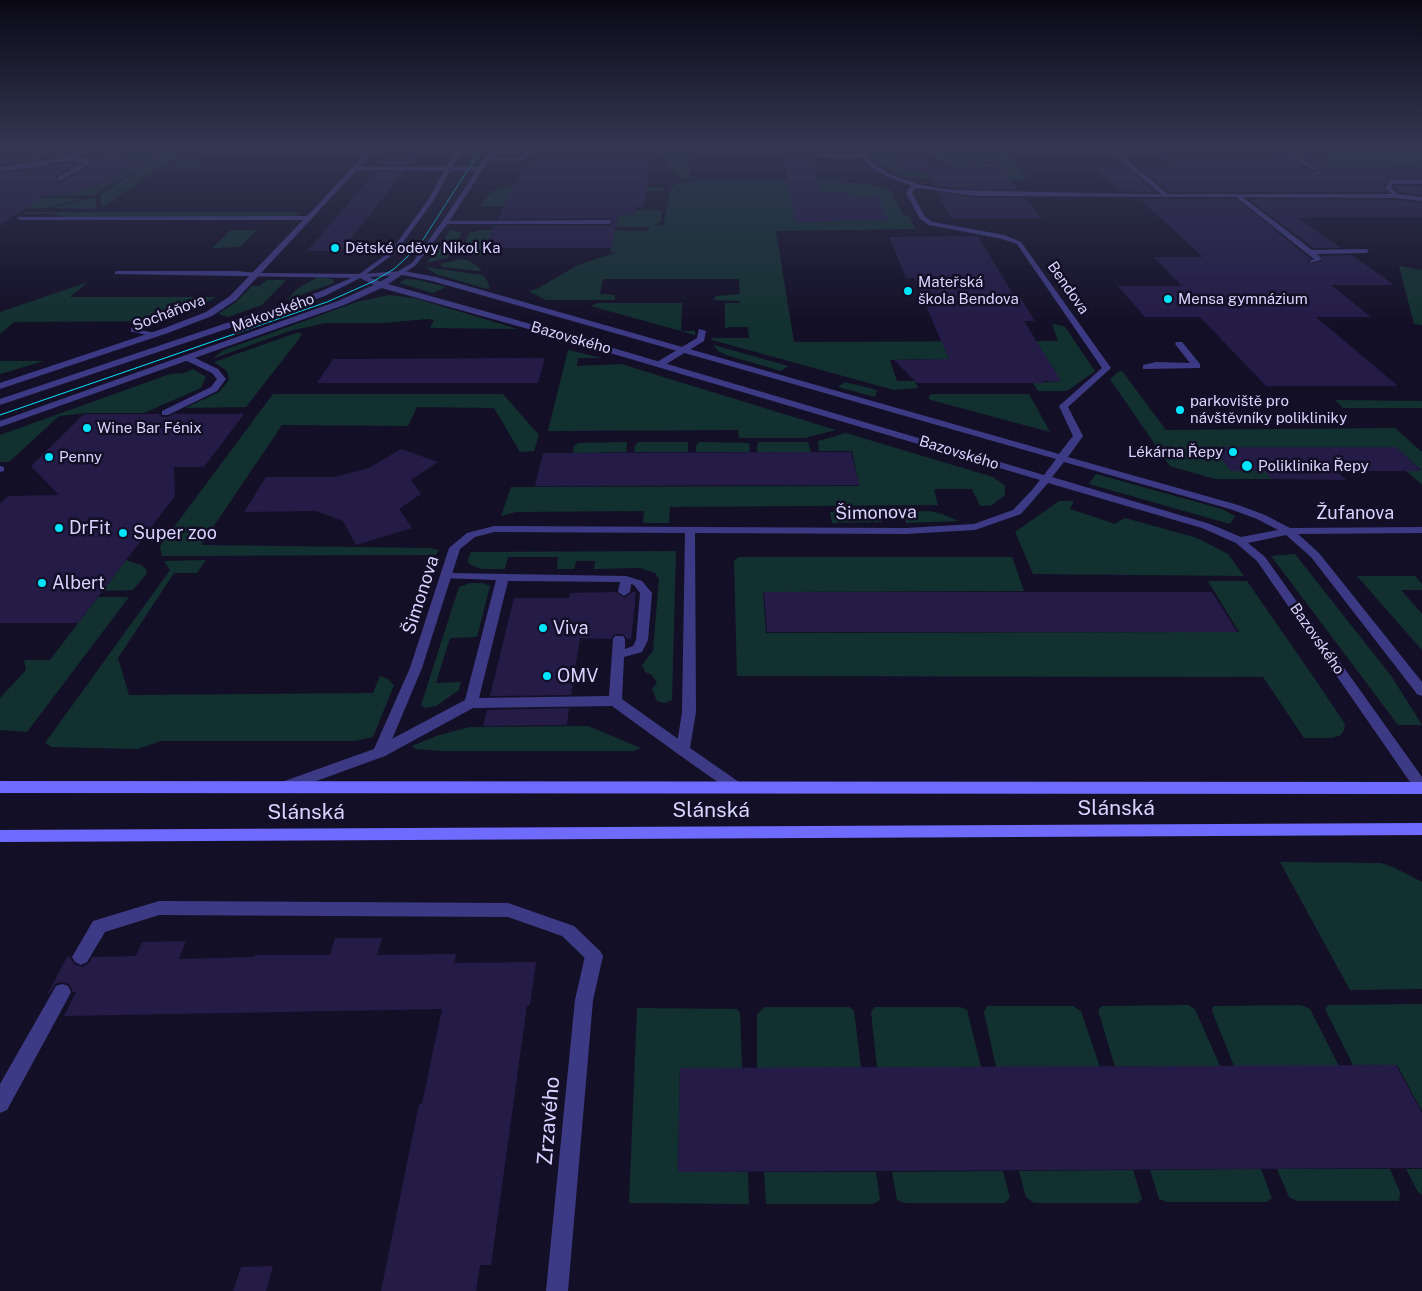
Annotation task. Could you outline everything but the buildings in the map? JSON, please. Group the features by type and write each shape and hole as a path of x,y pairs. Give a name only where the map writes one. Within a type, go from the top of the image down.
{"main road":[{"name":"Slánská","path":"0,787 734,786 1422,788"},
{"name":"Slánská","path":"0,836 1422,829"}],"street":[{"name":"Socháňova","path":"0,386 209,314 233,298 320,206"},
{"name":"Makovského","path":"0,402 322,294 360,276 393,252 426,206"},
{"name":"Makovského","path":"0,424 341,303 381,285 403,273 414,264 456,206"},
{"name":"Bendova","path":"916,206 922,218 930,224 1004,237 1019,243 1107,368 1063,406 1078,436 1061,459"},
{"path":"1251,206 1319,259 1312,262"},
{"path":"19,218 309,218"},
{"path":"445,223 609,222"},
{"path":"1310,252 1366,250"},
{"name":"Bazovského","path":"117,274 237,273 256,275 360,276 403,273 684,349 1061,459 1234,507 1261,517 1288,531 1315,555 1422,691"},
{"name":"Bazovského","path":"360,276 381,285 660,364 1206,526 1240,541 1260,559 1422,788"},
{"path":"134,330 155,334"},
{"path":"660,364 701,339 702,331"},
{"path":"1146,367 1197,366 1179,344"},
{"path":"165,413 214,389 222,379 215,371 188,358"},
{"name":"Šimonova","path":"380,752 416,668 454,548 471,535 494,529 906,531 975,527 1017,512 1061,459"},
{"path":"683,750 689,712 690,530"},
{"name":"Žufanova","path":"1240,541 1288,531 1422,530"},
{"path":"446,576 626,580 638,583 646,593 642,640 638,649 618,655"},
{"path":"471,702 503,577"},
{"path":"624,592 626,580"},
{"path":"615,701 619,639"},
{"path":"284,787 380,752 471,702 615,701 734,786"},
{"name":"Zrzavého","path":"81,957 98,926 158,908 508,910 568,931 594,956 584,1000 557,1291"},
{"path":"0,1103 62,992"}],"green space":[{"path":"0,206 54,206 47,208 0,209"},
{"path":"97,206 97,208 95,209 52,208"},
{"path":"668,206 793,206 796,222 827,222 827,218 885,213 882,206 899,206 903,215 909,216 915,229 776,231 794,342 1058,341 1052,324 1065,327 1095,371 1067,391 1038,391 1033,383 1061,381 925,359 890,360 897,381 915,381 918,388 894,390 712,340 712,338 749,338 748,327 729,327 725,329 725,303 740,303 740,301 714,300 716,296 740,294 739,279 603,279 600,294 615,295 615,300 546,300 528,291 537,289 578,265 617,252 610,252 614,234 600,230 646,231 651,227 616,227 619,215 635,214 635,211 620,210 659,210 662,212 661,221 654,226 664,225"},
{"path":"29,212 300,213 286,217 67,217 52,214 17,214"},
{"path":"231,230 257,230 240,247 212,248"},
{"path":"450,230 462,232 453,253 447,258 426,263 440,247"},
{"path":"481,230 514,230 491,234 480,256 468,254 464,248 469,233"},
{"path":"461,259 468,260 482,270 443,267 440,264"},
{"path":"1399,266 1422,270 1422,325 1414,324"},
{"path":"425,267 482,275 486,278 490,288 487,289 436,274"},
{"path":"318,277 333,279 334,283 287,300 297,289"},
{"path":"406,279 419,280 446,287 433,293 399,283"},
{"path":"267,280 286,280 262,305 228,317 218,314 235,303 252,286 259,286"},
{"path":"88,282 70,297 217,297 177,317 164,321 14,322 0,334 0,312"},
{"path":"389,295 414,298 518,329 430,328 434,320 428,319 383,323 325,323 290,331 212,359 224,350 357,302"},
{"path":"598,303 682,303 681,331 695,331 695,335 591,306"},
{"path":"299,332 302,335 246,407 185,408 219,392 229,380 227,371 214,362"},
{"path":"714,345 788,366 781,371 726,355 718,351"},
{"path":"568,350 602,358 578,358 577,366 621,364 836,430 805,438 739,438 738,430 548,431"},
{"path":"0,361 44,361 0,374"},
{"path":"193,369 206,377 201,388 144,413 87,413 59,416 9,462 0,462 0,435 170,374 184,373"},
{"path":"1122,371 1166,430 1395,428 1422,452 1422,485 1406,471 1421,470 1396,447 1359,449 1355,447 1315,447 1297,449 1295,447 1254,447 1236,449 1234,447 1213,447 1231,471 1267,471 1272,479 1215,479 1173,467 1169,465 1110,379"},
{"path":"845,382 877,390 875,397 838,387"},
{"path":"273,394 503,394 539,435 534,451 520,452 494,408 417,407 408,426 282,425 201,545 430,548 439,550 436,555 162,556 160,546"},
{"path":"931,394 1029,394 1050,432 931,400 928,398"},
{"path":"1335,400 1422,401 1422,408 1343,408"},
{"path":"846,433 993,477 1005,486 1005,495 992,505 980,506 972,489 934,489 938,505 670,507 669,523 643,523 644,511 516,512 501,516 511,487 859,486 852,451 819,451 818,441"},
{"path":"627,442 626,452 573,453 574,446 578,443"},
{"path":"638,442 688,442 688,452 634,452"},
{"path":"699,442 749,443 750,452 696,452 696,446"},
{"path":"759,442 808,442 811,452 757,452"},
{"path":"1096,474 1222,509 1235,516 1230,524 1089,484"},
{"path":"1059,501 1074,501 1070,509 1115,524 1125,518 1197,538 1228,554 1244,576 1033,574 1015,532"},
{"path":"879,511 882,522 832,523 830,512"},
{"path":"930,511 959,521 906,523 904,512"},
{"path":"676,551 672,700 665,703 657,701 652,689 657,683 652,675 645,672 642,665 653,651 659,579 655,573 640,568 594,569 595,561 576,561 574,569 557,569 558,557 508,557 505,569 481,569 469,564 468,560 471,552"},
{"path":"1295,554 1392,677 1422,725 1398,725 1271,556"},
{"path":"738,557 1012,557 1024,591 763,592 766,633 1239,632 1208,581 1247,581 1345,724 1344,730 1341,735 1332,738 1304,738 1263,677 737,676 734,561"},
{"path":"126,560 141,565 146,569 147,573 133,590 103,591"},
{"path":"206,560 197,573 174,573 118,658 129,695 373,693 380,676 388,679 394,685 373,737 355,741 161,741 138,749 52,747 45,743 170,570 164,561"},
{"path":"1357,576 1415,576 1422,584 1422,590 1401,590 1422,614 1422,650"},
{"path":"470,583 482,583 490,586 477,637 450,638 436,683 461,682 459,690 436,706 425,708 421,705 459,587"},
{"path":"98,597 129,597 27,732 0,730 0,698 26,670 24,660 50,660"},
{"path":"588,726 641,748 634,751 443,751 416,749 412,746 439,735 470,727"},
{"path":"1280,862 1381,863 1422,882 1422,989 1350,990"},
{"path":"1422,1004 1422,1111 1397,1065 1353,1065 1325,1009 1328,1005"},
{"path":"1188,1005 1195,1009 1220,1066 1115,1067 1098,1010 1102,1006"},
{"path":"1301,1005 1310,1009 1339,1066 1234,1066 1212,1011 1213,1006"},
{"path":"987,1006 1073,1006 1081,1011 1100,1067 996,1067 984,1012"},
{"path":"765,1007 849,1007 854,1010 861,1068 757,1068 757,1014"},
{"path":"875,1007 960,1007 967,1010 981,1067 877,1068 871,1012"},
{"path":"637,1008 737,1009 740,1013 742,1068 680,1069 678,1172 748,1172 749,1204 629,1203"},
{"path":"1261,1169 1272,1198 1267,1202 1167,1202 1159,1199 1150,1170"},
{"path":"1277,1169 1390,1169 1400,1192 1399,1201 1297,1201 1289,1197"},
{"path":"1406,1169 1422,1169 1422,1195 1418,1192"},
{"path":"1133,1170 1142,1199 1138,1203 1034,1203 1026,1197 1019,1171"},
{"path":"1003,1171 1010,1197 1005,1203 905,1203 897,1200 892,1172"},
{"path":"764,1172 876,1172 880,1200 873,1204 766,1204"}],"tram line":[{"path":"0,415 327,302 372,282 394,269 419,246 444,206"}],"place":[{"name":"Dětské oděvy Nikol Ka","path":"335,248"},
{"name":"Mateřská škola Bendova","path":"908,291"},
{"name":"Mensa gymnázium","path":"1168,299"},
{"name":"parkoviště pro návštěvníky polikliniky","path":"1180,410"},
{"name":"Wine Bar Fénix","path":"87,428"},
{"name":"Lékárna Řepy","path":"1233,452"},
{"name":"Penny","path":"49,457"},
{"name":"Poliklinika Řepy","path":"1247,466"},
{"name":"DrFit","path":"59,528"},
{"name":"Super zoo","path":"123,533"},
{"name":"Albert","path":"42,583"},
{"name":"Viva","path":"543,628"},
{"name":"OMV","path":"547,676"}]}
